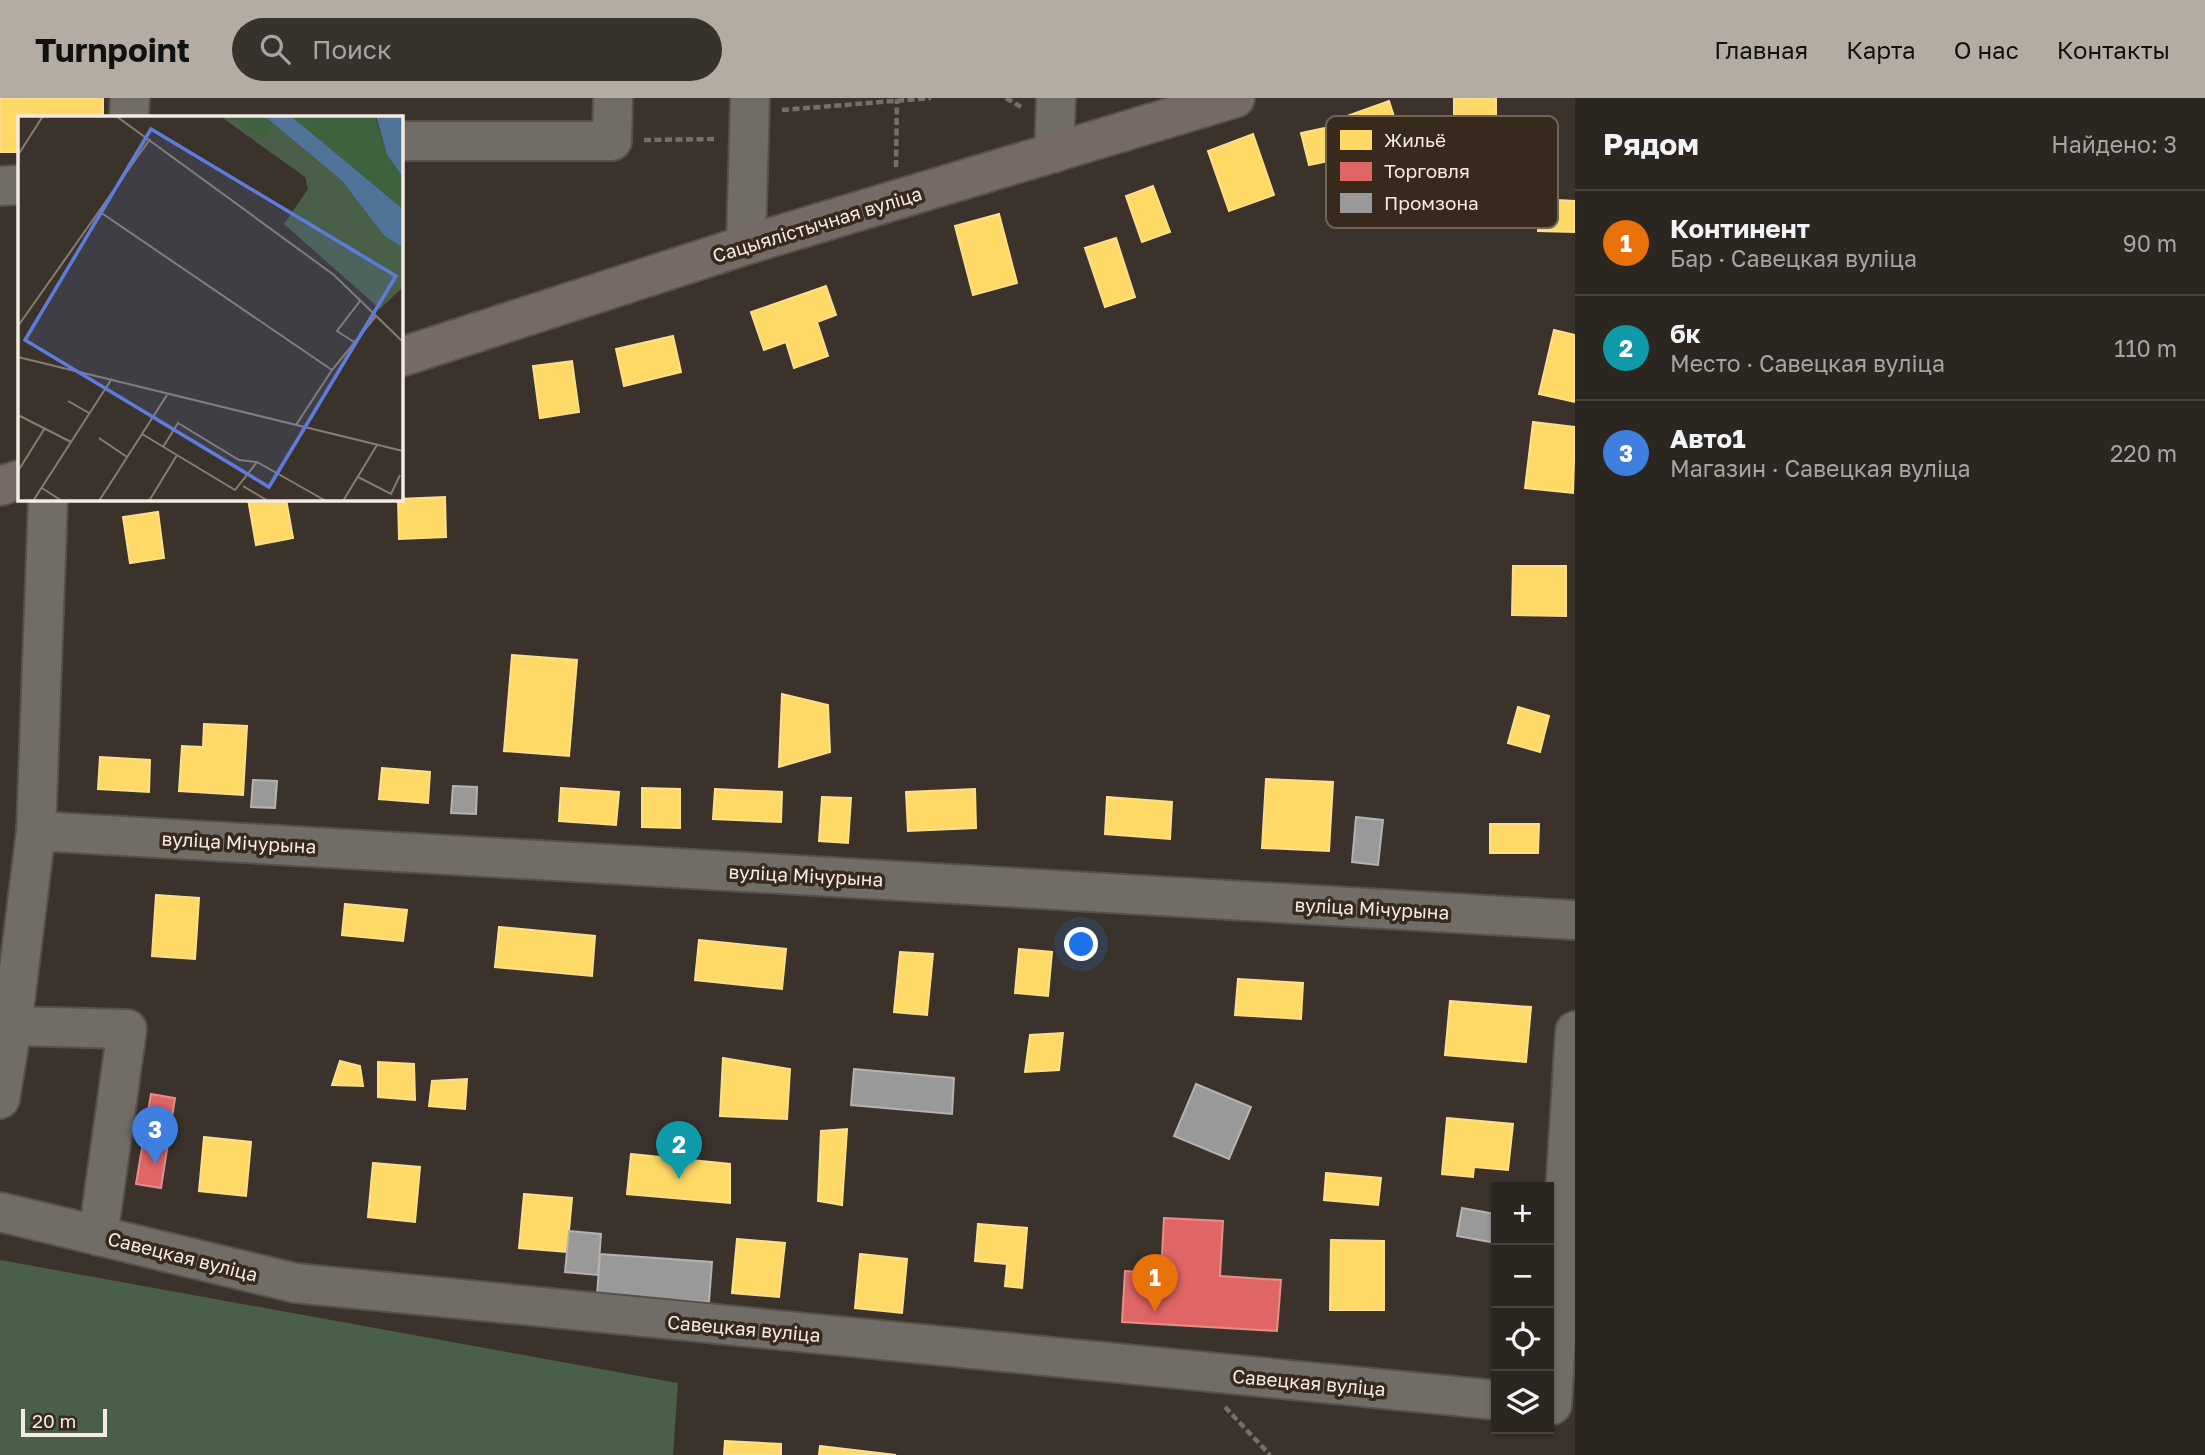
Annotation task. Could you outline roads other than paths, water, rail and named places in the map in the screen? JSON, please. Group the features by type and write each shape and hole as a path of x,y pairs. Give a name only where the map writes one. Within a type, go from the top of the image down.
{"main road":[{"name":"Сацыялістычная вуліца","path":"402,357 746,245 1235,98"},
{"path":"0,486 18,480"}],"street":[{"path":"130,98 130,116"},
{"path":"402,141 612,141 613,98"},
{"path":"1054,153 1056,98"},
{"path":"741,117 746,245"},
{"path":"0,186 18,185"},
{"path":"0,1099 12,1026 36,831 48,500"},
{"name":"вуліца Мічурына","path":"36,831 1575,920"},
{"path":"12,1026 127,1030 99,1236"},
{"path":"1559,1406 1575,1031"},
{"name":"Савецкая вуліца","path":"0,1212 295,1283 1491,1400"}],"place":[{"name":"Авто1","path":"155,1164"},
{"name":"бк","path":"679,1179"},
{"name":"Континент","path":"1155,1312"}]}
